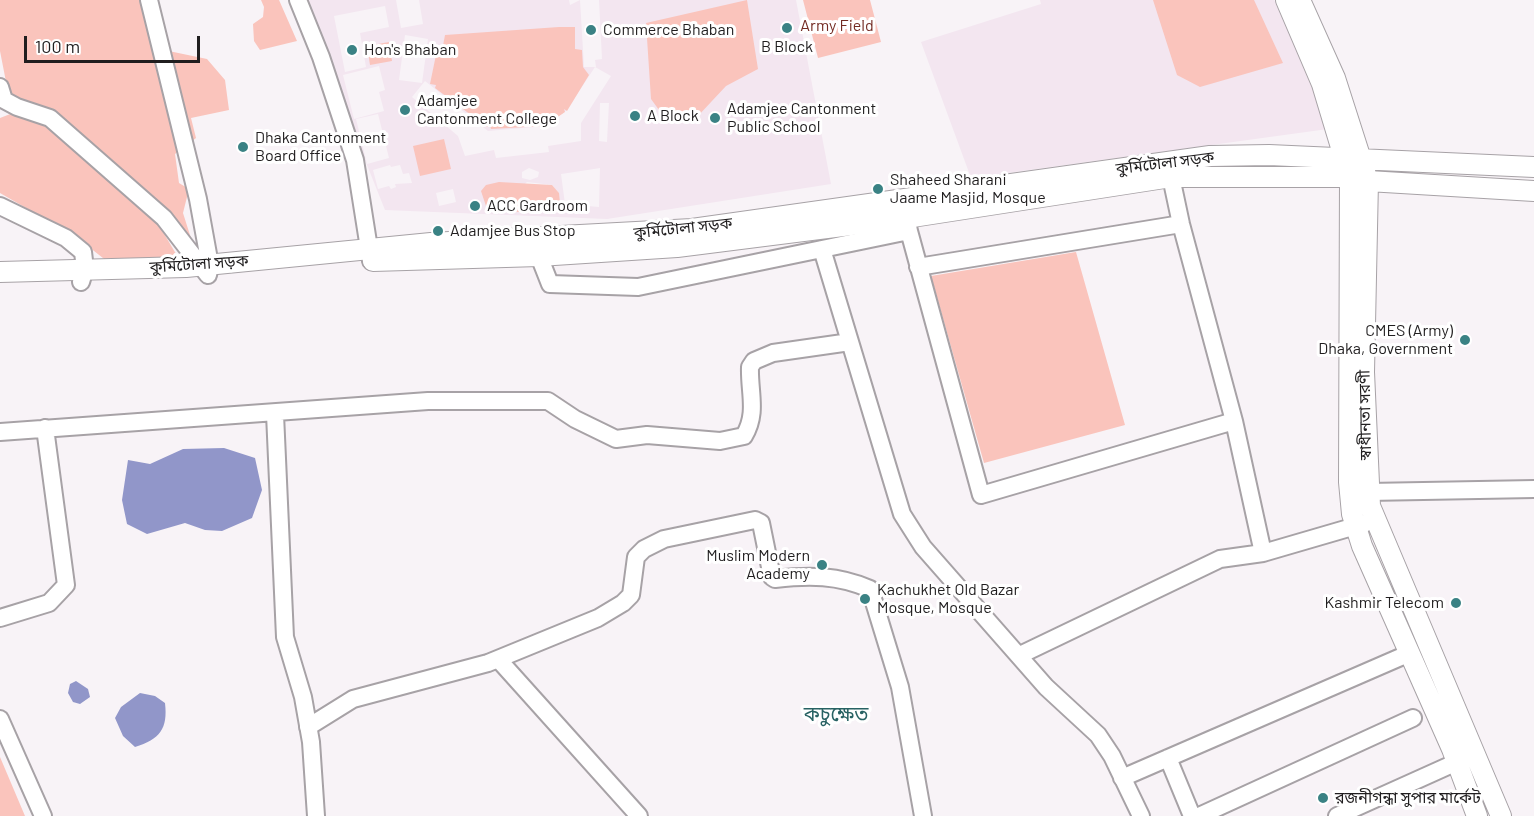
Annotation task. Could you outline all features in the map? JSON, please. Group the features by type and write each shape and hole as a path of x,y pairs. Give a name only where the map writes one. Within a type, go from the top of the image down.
{"main road":[{"name":"স্বাধীনতা সরণী","path":"1286,0 1357,169 1349,482 1356,526 1457,762 1477,815"},
{"name":"স্বাধীনতা সরণী","path":"1300,0 1335,78 1357,169 1368,492 1376,521 1501,816"},
{"name":"কুর্মিটোলা সড়ক","path":"370,255 430,243 692,230 1210,156 1269,155 1357,169"},
{"path":"1357,169 1534,168"},
{"name":"কুর্মিটোলা সড়ক","path":"0,286 83,275 206,269 370,255 539,256 677,247 908,224 1171,177 1357,169"},
{"path":"1357,169 1534,191"},
{"name":"কুর্মিটোলা সড়ক","path":"0,272 83,275"}],"street":[{"path":"148,0 198,199 206,269"},
{"path":"298,0 321,57 355,160 370,255"},
{"path":"0,87 4,99 17,107 50,118 164,218 206,269"},
{"path":"1171,177 1181,224 1234,422 1263,553"},
{"path":"0,206 66,238 83,252 83,275"},
{"path":"539,256 550,284 638,287 822,249 908,224 981,495 1234,422"},
{"path":"918,267 1181,224"},
{"path":"822,249 902,514 923,547 1046,687 1098,735 1141,816"},
{"path":"0,432 275,414 428,401 548,401 575,419 616,439 647,435 720,441 744,436 751,424 753,415 750,367 754,361 773,354 850,342"},
{"path":"275,414 285,637 303,697 316,816"},
{"path":"0,618 49,603 66,585 45,428"},
{"path":"1368,492 1534,489"},
{"path":"308,727 353,699 498,659 598,618 623,603 631,595 636,558 644,549 664,539 755,520 761,523 772,577 775,579 808,575 850,580 870,589 900,687 923,816"},
{"path":"1020,655 1220,560 1263,553 1376,521"},
{"path":"1122,778 1410,653"},
{"path":"498,659 639,816"},
{"path":"1199,816 1413,718"},
{"path":"0,719 4,738 43,816"},
{"path":"1168,758 1192,816"},
{"path":"1337,816 1457,762"}],"shaded area":[{"path":"301,0 396,0 401,28 423,24 419,0 569,0 570,5 580,0 584,67 595,67 596,67 595,60 602,59 599,0 796,0 831,184 607,219 385,210","holes":["385,6 389,27 360,33 366,67 345,72 334,16","405,35 428,39 422,83 399,80","445,39 560,50 488,125","379,66 385,90 379,92 384,111 354,119 343,75","595,67 611,76 581,123 581,141 548,146 549,152 496,158 494,150 465,156 458,136 412,97 425,81 488,131 545,126 566,111","600,103 609,103 607,142 599,141","378,114 389,158 367,164 356,119","390,165 391,167 400,165 403,174 409,173 412,183 395,184 396,187 391,189 389,186 378,189 373,170","529,168 539,172 538,177 530,180 522,178 522,172","600,168 599,207 565,204 561,174","527,182 552,185 559,193 529,212 498,209","453,189 456,202 439,206 436,193"]},
{"path":"1040,0 1274,0 1305,60 1328,129 971,178 921,42 1041,4"}],"green space":[{"path":"0,0 155,0 164,50 207,59 225,80 229,110 191,118 196,138 175,154 179,183 189,189 183,213 195,251 150,210 182,264 108,262 75,236 0,193 0,118 18,111 17,99 8,92 0,51"},
{"path":"261,0 279,0 297,41 260,50 254,41 253,24 263,17 264,7"},
{"path":"747,0 758,69 726,86 697,117 667,121 651,99 646,23"},
{"name":"Army Field","path":"803,0 870,0 881,42 818,58"},
{"path":"1153,0 1254,0 1283,63 1200,87 1177,75"},
{"path":"575,27 575,49 582,50 583,67 589,75 567,111 564,109 565,112 546,125 543,122 543,126 491,129 490,125 487,127 435,88 436,85 430,84 437,50 442,51 445,35"},
{"path":"389,42 392,61 370,65 367,46"},
{"path":"444,139 451,169 420,176 413,146"},
{"path":"499,182 552,185 559,193 560,203 553,208 534,212 514,212 486,206 481,191 486,185"},
{"path":"1076,252 1125,425 984,463 931,276"},
{"path":"0,757 25,816 0,816"}],"water":[{"path":"224,448 255,458 262,490 252,518 222,531 205,530 185,523 147,534 127,524 122,500 128,460 150,464 183,449"},
{"path":"76,681 88,689 90,697 80,704 73,702 68,693 70,684"},
{"path":"140,693 155,696 165,703 166,712 160,732 151,740 135,747 123,736 115,718 121,707"}],"place":[{"name":"B Block","path":"787,28"},
{"name":"Commerce Bhaban","path":"591,30"},
{"name":"Hon's Bhaban","path":"352,50"},
{"name":"Adamjee Cantonment College","path":"405,110"},
{"name":"A Block","path":"635,116"},
{"name":"Adamjee Cantonment Public School","path":"715,118"},
{"name":"Dhaka Cantonment Board Office","path":"243,147"},
{"name":"Shaheed Sharani Jaame Masjid, Mosque","path":"878,189"},
{"name":"ACC Gardroom","path":"475,206"},
{"name":"Adamjee Bus Stop","path":"438,231"},
{"name":"CMES (Army) Dhaka, Government","path":"1465,340"},
{"name":"Muslim Modern Academy","path":"822,565"},
{"name":"Kachukhet Old Bazar Mosque, Mosque","path":"865,599"},
{"name":"Kashmir Telecom","path":"1456,603"},
{"name":"রজনীগন্ধা সুপার মার্কেট","path":"1323,798"}],"district":[{"name":"কচুক্ষেত","path":"836,714"}]}
